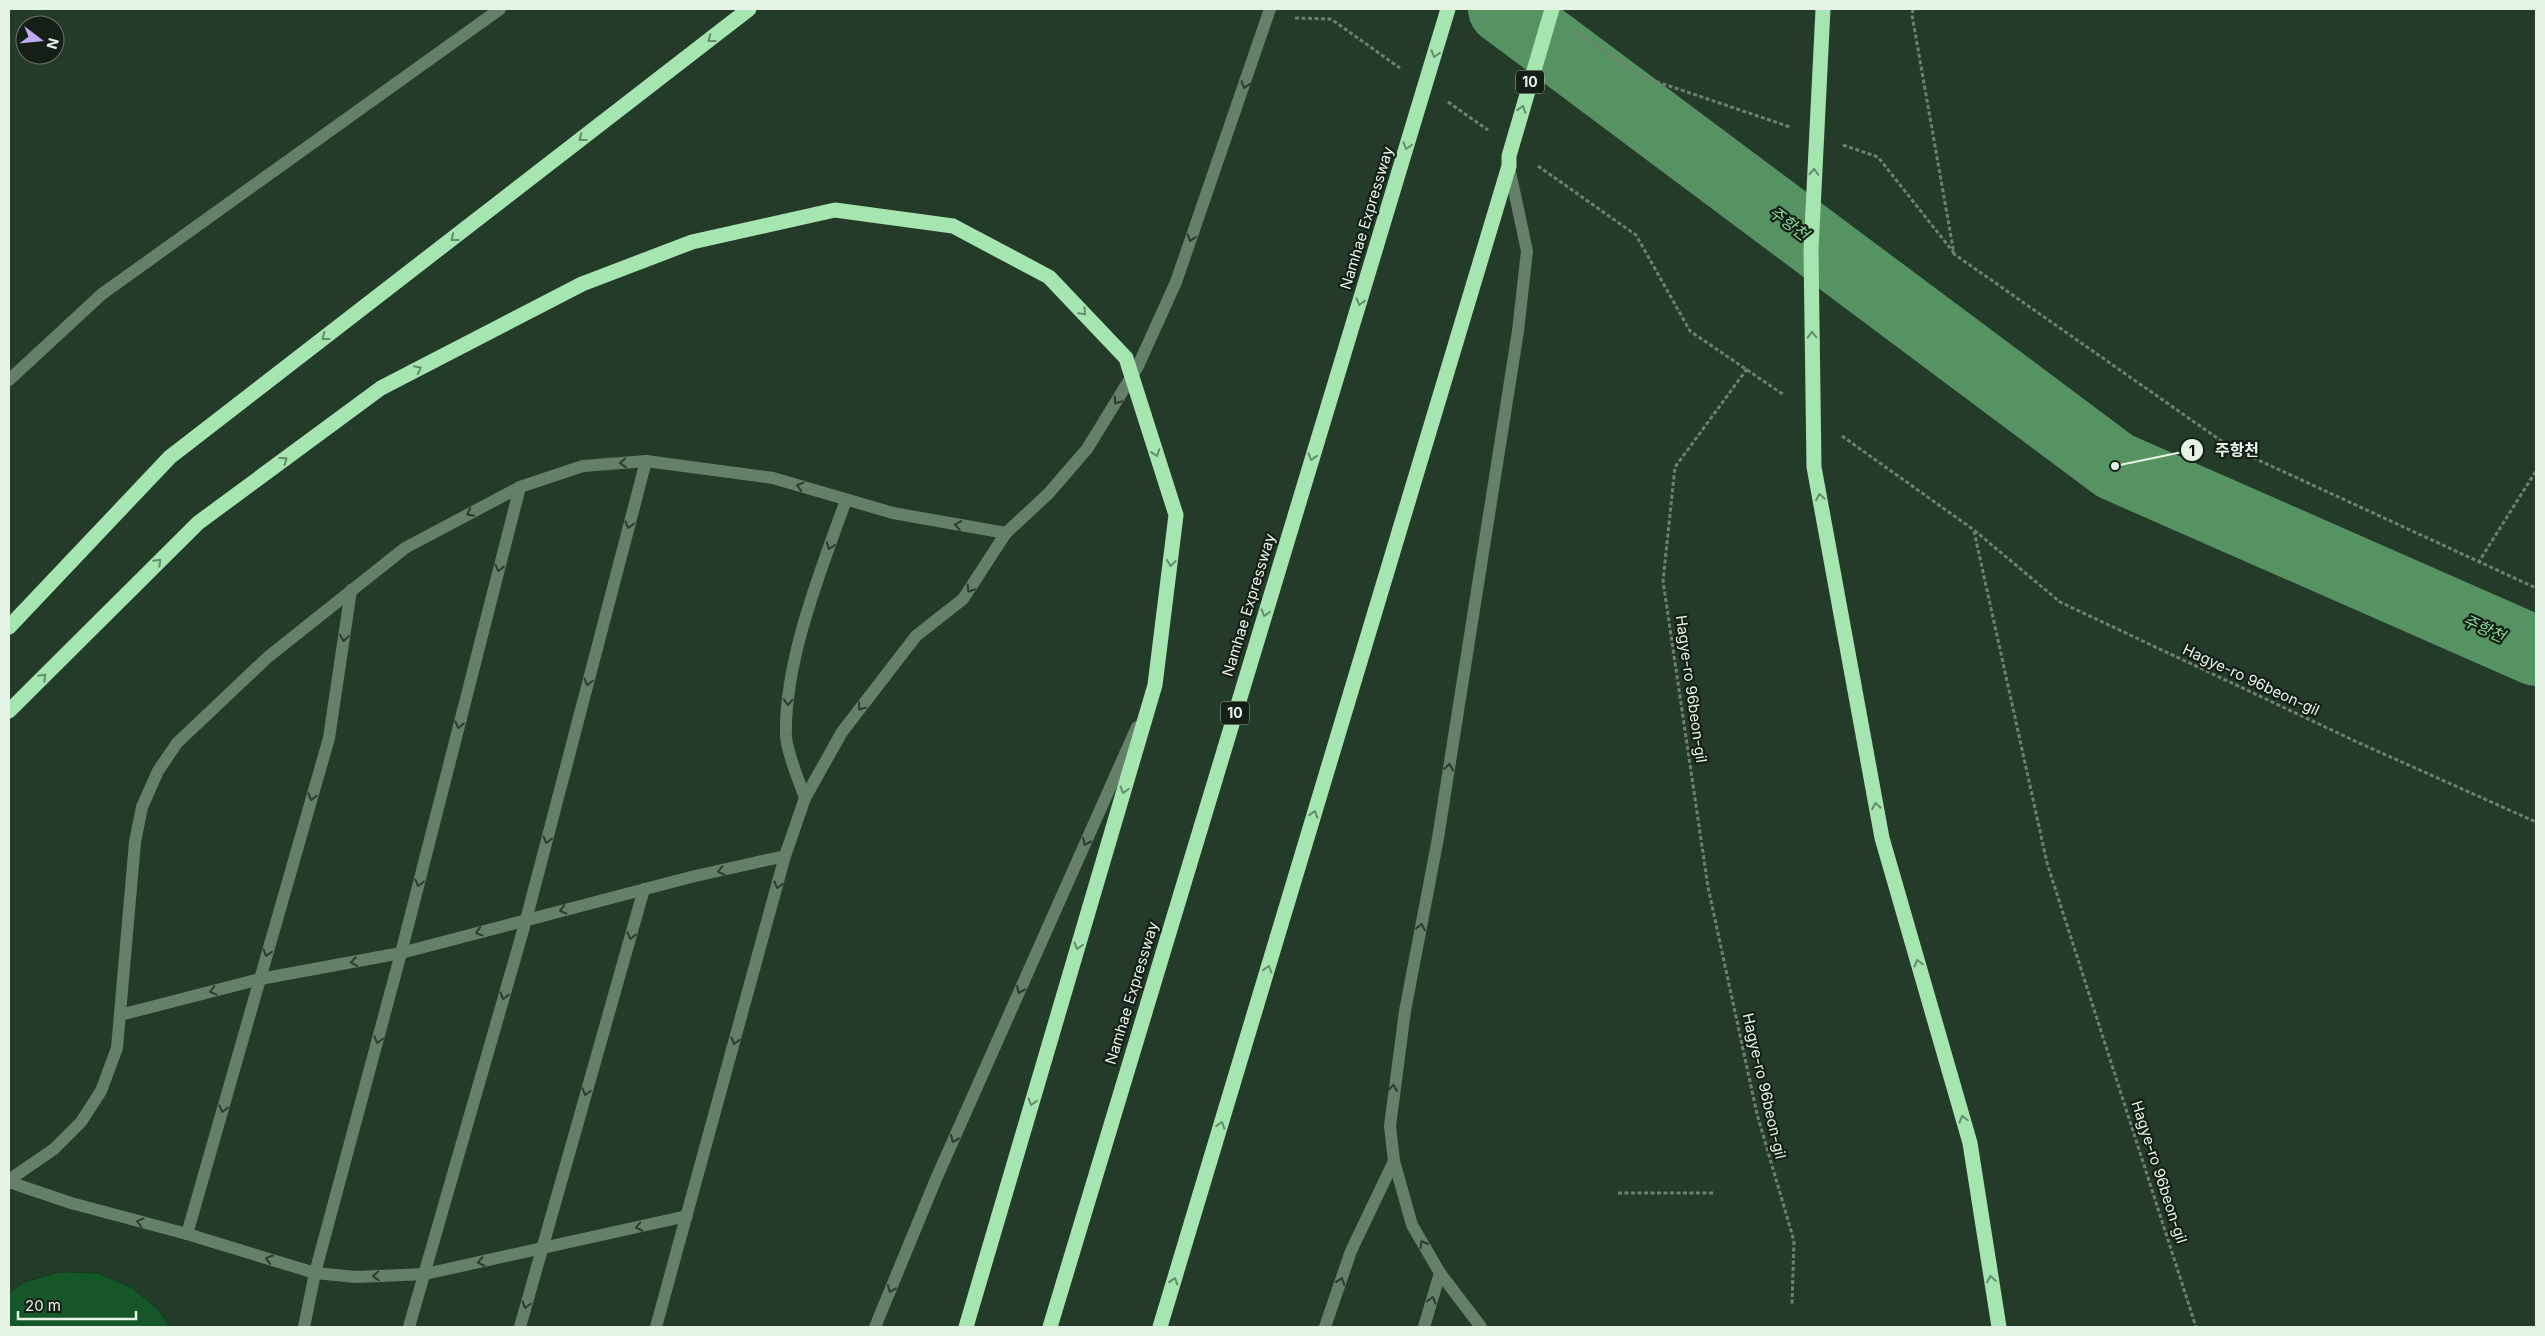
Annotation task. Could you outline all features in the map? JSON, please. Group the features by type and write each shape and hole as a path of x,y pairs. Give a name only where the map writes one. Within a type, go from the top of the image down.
{"highway":[{"path":"9,627 170,457 749,9"},
{"name":"Namhae Expressway","path":"1050,1327 1448,9"},
{"name":"10","path":"1160,1327 1509,161 1552,9"},
{"path":"1823,9 1811,250 1814,468 1882,838 1970,1143 1999,1327"},
{"path":"9,711 198,523 381,388 582,284 692,242 835,210 953,226 1049,277 1126,358 1176,515 1155,686 966,1327"}],"street":[{"path":"9,380 102,294 500,9"},
{"path":"656,1327 785,856 805,798 842,732 869,696 916,636 963,599 1006,533 1048,494 1087,449 1138,366 1176,282 1262,39 1270,9"},
{"path":"1481,1327 1440,1273 1412,1225 1394,1161 1390,1126 1405,1011 1438,838 1518,331 1527,251 1509,161"},
{"path":"9,1181 54,1149 81,1122 101,1091 117,1048 135,842 142,807 158,771 177,743 268,657 406,548 520,486 583,466 646,461 773,478 893,513 1006,533"},
{"path":"409,1327 526,920 646,461"},
{"path":"304,1327 315,1273 402,953 520,486"},
{"path":"805,798 786,738 789,690 811,600 846,500"},
{"path":"187,1234 329,738 351,590"},
{"path":"875,1327 936,1179 1155,686"},
{"path":"120,1015 260,979 402,953 644,889 785,856"},
{"path":"520,1327 644,889"},
{"path":"1325,1327 1351,1251 1394,1161"},
{"path":"9,1181 71,1203 187,1234 315,1273 356,1277 425,1274 687,1216"},
{"path":"1424,1327 1440,1273"}],"path":[{"path":"1913,9 1912,15 1954,254"},
{"path":"1566,24 1643,77 1794,128"},
{"path":"1840,144 1878,158 1954,254 2230,447 2478,563 2536,588"},
{"name":"Hagye-ro 96beon-gil","path":"1787,398 1746,369 1675,467 1663,581 1708,887 1757,1114 1794,1241 1792,1304"},
{"name":"Hagye-ro 96beon-gil","path":"1836,432 1974,530 2060,602 2356,742 2536,822"},
{"path":"2478,563 2536,471"},
{"name":"Hagye-ro 96beon-gil","path":"1974,530 2047,863 2196,1327"},
{"path":"1618,1193 1712,1193"}],"building":[{"path":"60,1272 97,1273 131,1287 160,1311 169,1327 9,1327 9,1293 24,1282"}],"waterway":[{"name":"주항천","path":"1503,9 2115,466 2536,651"}],"place":[{"name":"주항천","path":"2115,466"}]}
